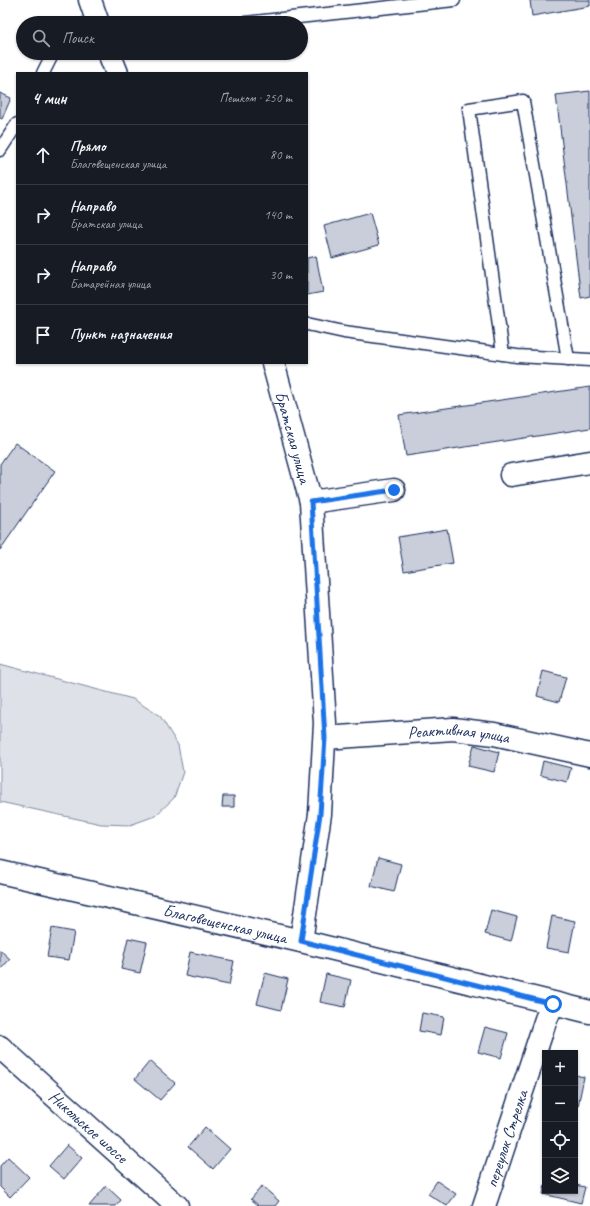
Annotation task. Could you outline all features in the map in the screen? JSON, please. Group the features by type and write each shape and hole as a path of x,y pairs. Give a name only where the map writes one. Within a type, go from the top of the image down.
{"street":[{"path":"90,0 96,16"},
{"path":"112,60 117,72"},
{"name":"Братская улица","path":"273,364 311,502 325,738 320,814 301,941"},
{"path":"511,475 590,462"},
{"path":"311,502 394,490"},
{"name":"Реактивная улица","path":"325,738 452,729 494,734 590,755"},
{"name":"Благовещенская улица","path":"0,872 301,941 590,1012"},
{"name":"переулок Стрелка","path":"486,1206 546,1019 553,1004"},
{"name":"Никольское шоссе","path":"0,1047 177,1206"}],"lane":[{"path":"308,16 454,0"},
{"path":"44,72 50,60"},
{"path":"503,354 469,110 523,102 568,359"},
{"path":"0,150 16,126"},
{"path":"308,324 344,332 503,354 590,360"}],"shaded area":[{"path":"0,664 133,699 160,716 178,745 183,772 174,798 155,816 130,825 101,824 0,802"}],"building":[{"path":"530,0 590,0 590,6 532,16"},
{"path":"590,91 590,296 581,298 556,95"},
{"path":"0,93 11,98 2,119 0,118"},
{"path":"370,213 379,245 332,258 324,226"},
{"path":"316,256 323,292 308,295 308,258"},
{"path":"590,387 590,428 406,456 399,415"},
{"path":"15,443 55,471 0,550 0,464"},
{"path":"447,529 453,563 404,571 398,537"},
{"path":"543,671 566,677 559,702 537,696"},
{"path":"474,745 499,752 494,772 468,766"},
{"path":"543,761 571,768 567,782 540,775"},
{"path":"223,796 234,796 234,807 222,807"},
{"path":"378,858 401,864 394,892 371,886"},
{"path":"491,910 517,917 511,941 485,934"},
{"path":"552,916 575,921 569,952 546,948"},
{"path":"52,928 74,932 69,960 47,957"},
{"path":"128,938 147,942 140,973 121,969"},
{"path":"0,950 10,959 0,970"},
{"path":"190,952 234,961 229,985 185,976"},
{"path":"265,973 288,979 281,1010 257,1004"},
{"path":"326,974 351,980 345,1007 320,1002"},
{"path":"422,1013 444,1017 441,1035 419,1031"},
{"path":"485,1027 508,1033 501,1058 478,1052"},
{"path":"150,1061 175,1083 160,1100 135,1079"},
{"path":"578,1076 584,1077 578,1106"},
{"path":"205,1127 230,1149 213,1169 188,1147"},
{"path":"67,1145 82,1158 64,1179 49,1166"},
{"path":"8,1157 29,1177 10,1197 0,1187 0,1166"},
{"path":"437,1181 456,1194 447,1206 428,1194"},
{"path":"106,1186 121,1200 116,1206 89,1206"},
{"path":"262,1186 279,1201 275,1206 259,1206 251,1199"},
{"path":"578,1186 585,1187 581,1203 543,1194 578,1194"}],"route":[{"path":"394,490 311,502 325,738 320,814 301,941 553,1004"}]}
